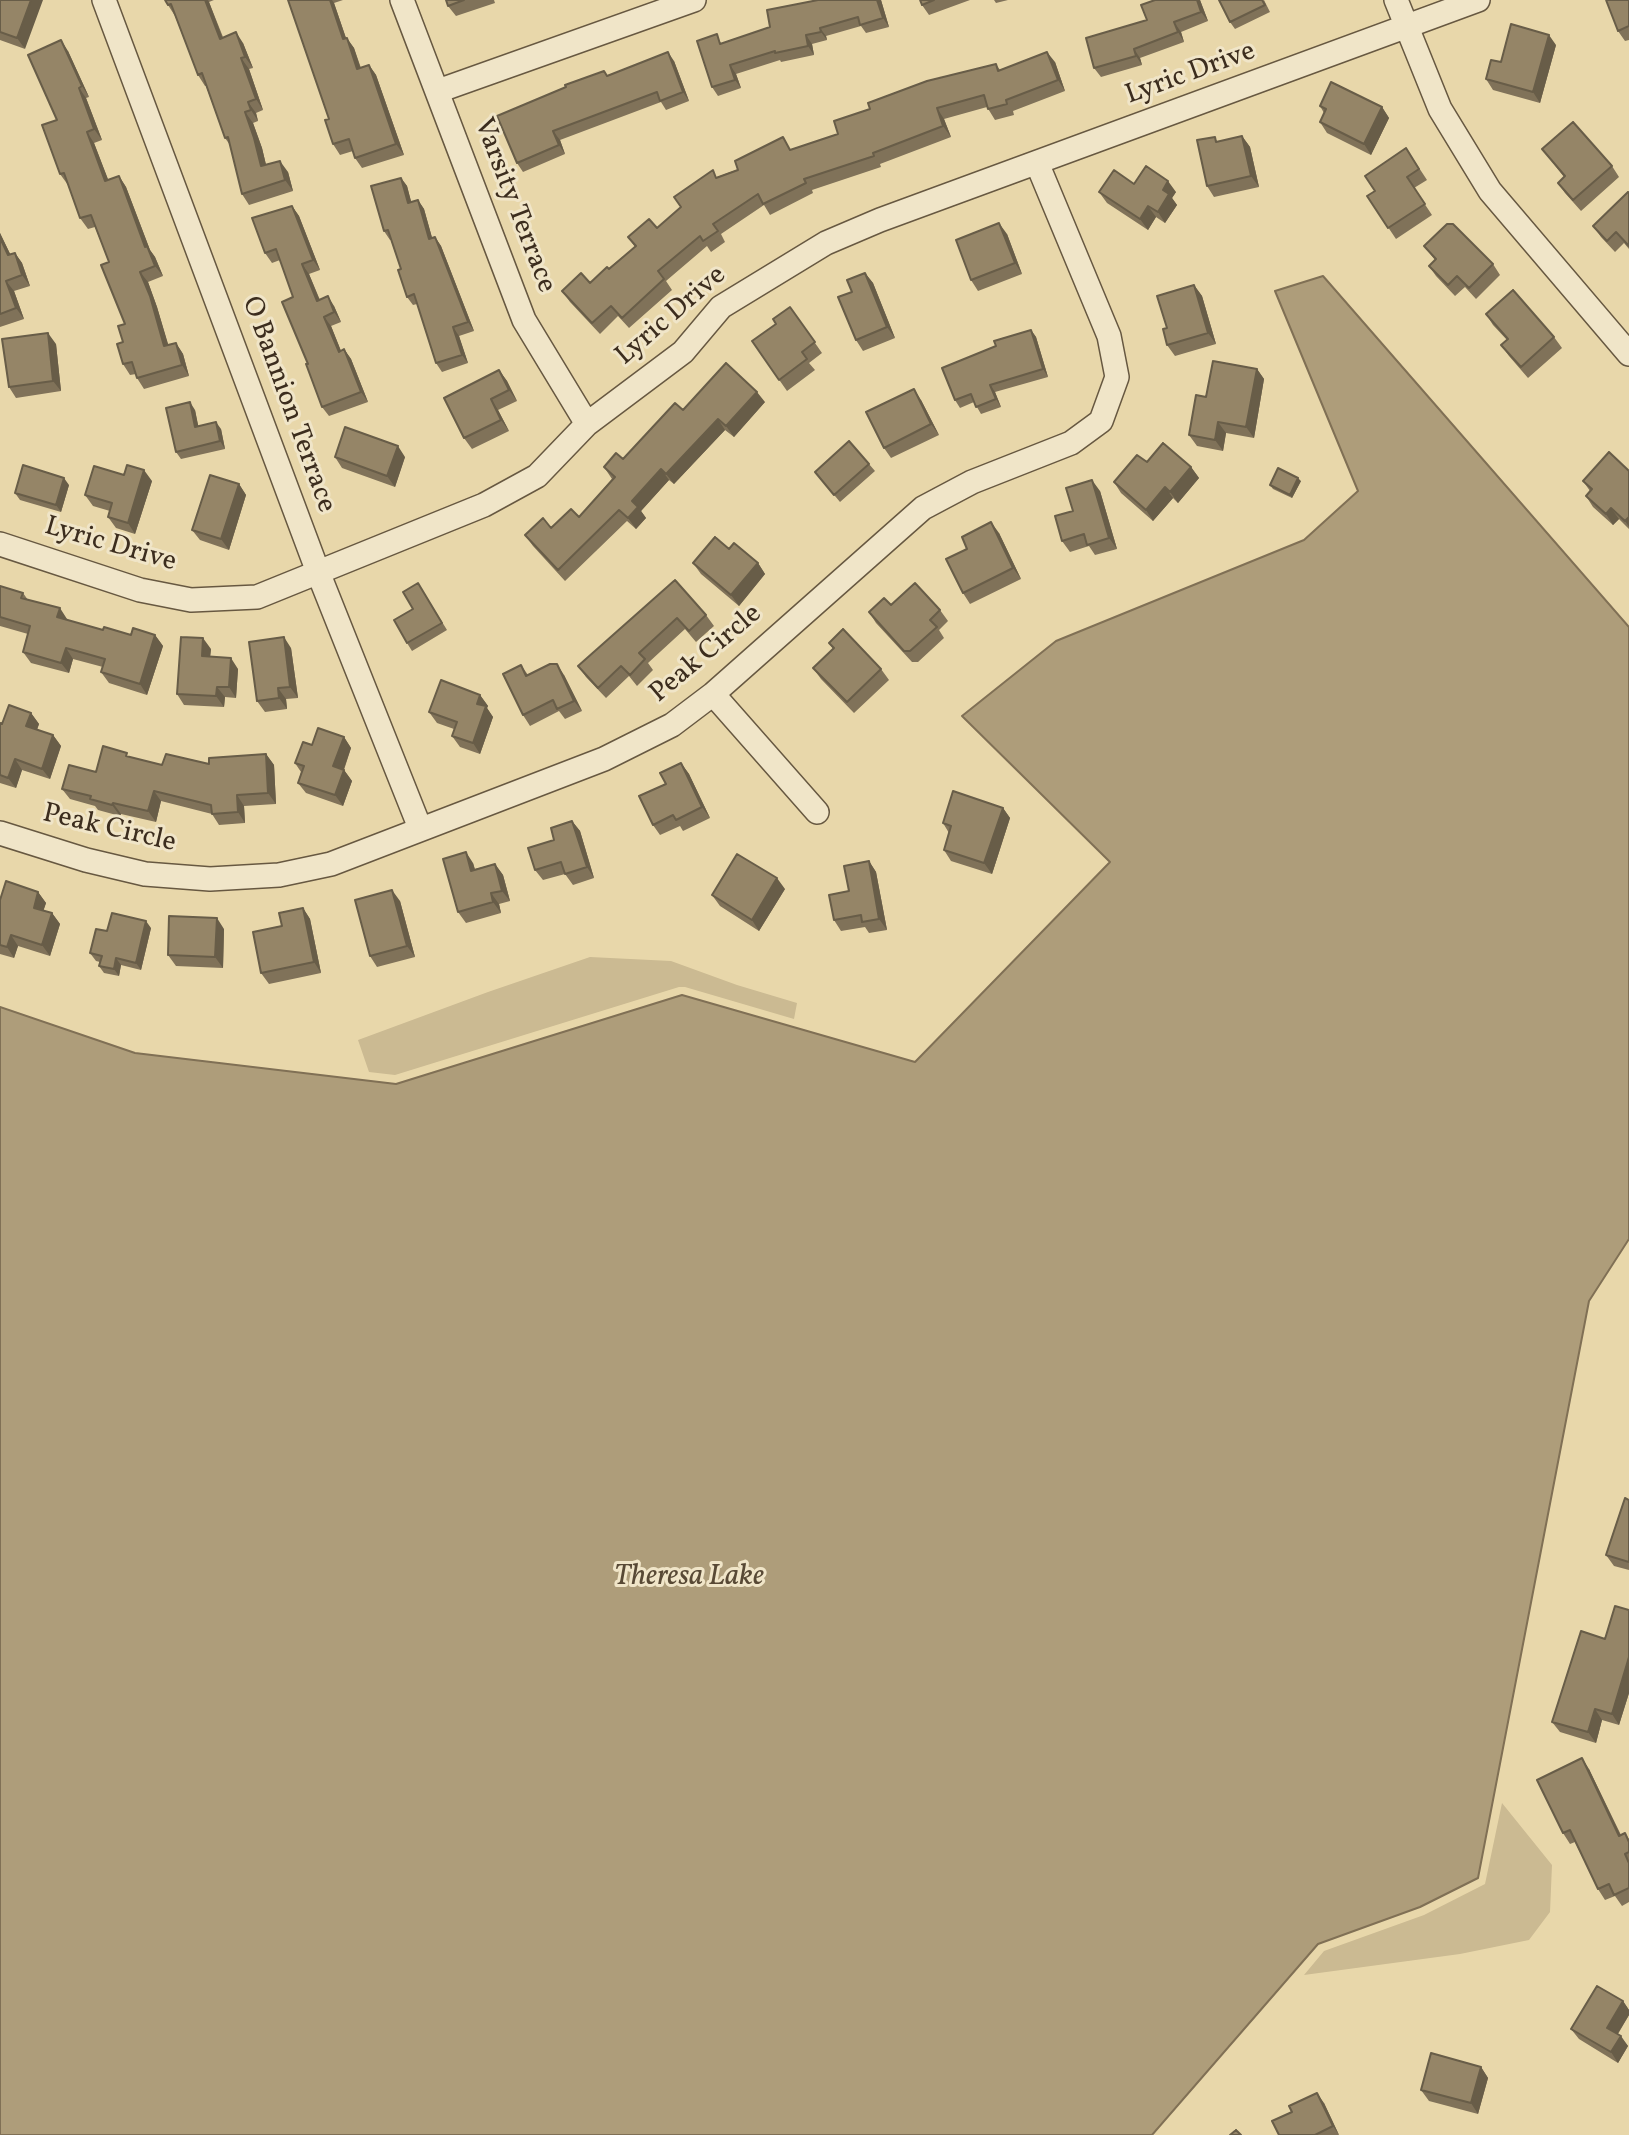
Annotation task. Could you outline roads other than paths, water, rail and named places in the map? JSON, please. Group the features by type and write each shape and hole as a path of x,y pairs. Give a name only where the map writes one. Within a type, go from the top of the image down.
{"street":[{"name":"O Bannion Terrace","path":"104,0 318,572 420,828"},
{"name":"Varsity Terrace","path":"402,0 524,320 587,424"},
{"path":"438,91 694,0"},
{"path":"1396,0 1440,109 1490,191 1629,354"},
{"name":"Lyric Drive","path":"0,544 140,590 191,600 257,597 484,505 537,476 587,424 683,352 721,307 826,243 880,220 1478,0"},
{"name":"Peak Circle","path":"0,834 86,860 145,874 210,879 279,875 331,864 604,759 672,725 713,694 923,508 972,482 1071,443 1101,421 1117,377 1109,336 1037,163"},
{"path":"713,694 817,812"}],"water":[{"name":"Theresa Lake","path":"1323,276 1629,627 1629,1239 1589,1301 1478,1878 1420,1907 1318,1944 1152,2135 0,2135 0,1007 135,1053 396,1084 682,995 915,1062 1110,862 962,716 1056,641 1304,540 1358,491 1275,291"}]}
